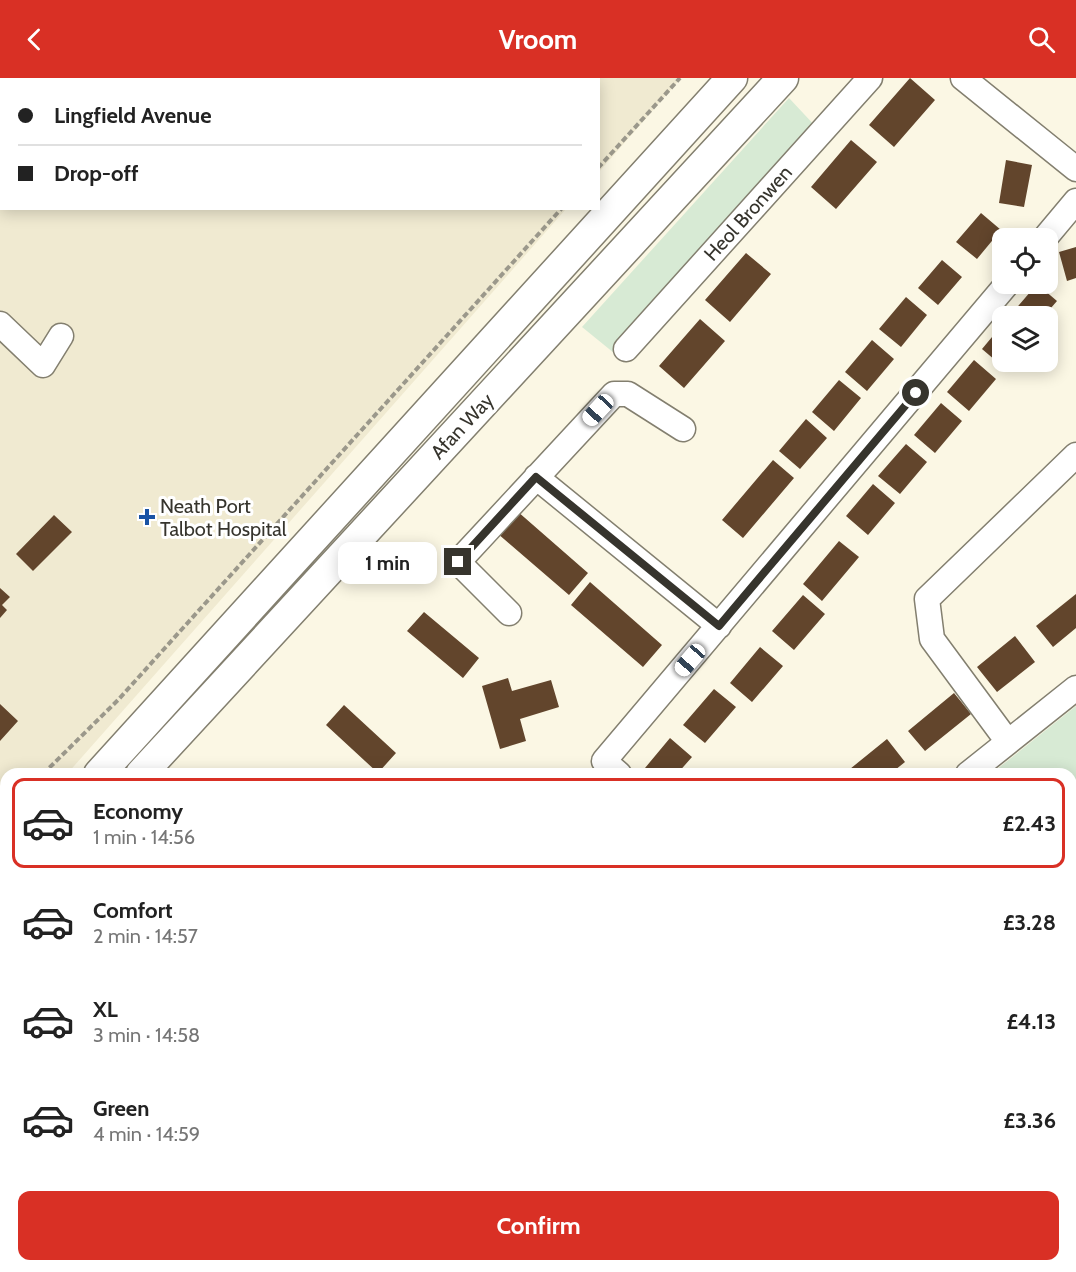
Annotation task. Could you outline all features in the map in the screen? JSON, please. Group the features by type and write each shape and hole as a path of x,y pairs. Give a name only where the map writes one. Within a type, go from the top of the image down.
{"main road":[{"name":"Afan Way","path":"104,768 732,78"},
{"name":"Afan Way","path":"147,768 783,78"}],"street":[{"name":"Heol Bronwen","path":"626,349 870,78"},
{"path":"963,78 1076,169"},
{"path":"1053,228 1076,201"},
{"path":"612,768 604,761 999,294"},
{"path":"0,324 43,365 61,336"},
{"path":"509,613 458,562 614,394 628,394 683,429"},
{"path":"1008,742 932,639 927,599 1076,455"},
{"path":"536,477 719,626"},
{"path":"976,768 1076,688"}],"path":[{"path":"600,166 680,78"},
{"path":"48,768 118,700 560,210"}],"shaded area":[{"name":"Neath Port Talbot Hospital","path":"600,78 681,78 600,171"},
{"name":"Neath Port Talbot Hospital","path":"0,210 565,210 72,768 0,768"}],"green space":[{"path":"789,98 818,129 614,353 582,327"},
{"path":"1076,706 1076,768 998,768"}],"building":[{"path":"910,78 935,100 894,147 869,125"},
{"path":"851,140 877,162 836,209 811,187"},
{"path":"1006,160 1032,165 1024,207 999,203"},
{"path":"981,213 999,228 992,228 992,241 977,259 956,242"},
{"path":"1076,247 1076,278 1067,281 1059,252"},
{"path":"746,253 771,274 730,322 705,300"},
{"path":"942,260 962,277 938,305 918,288"},
{"path":"1028,294 1049,294 1057,301 1053,306 1018,306"},
{"path":"906,297 927,315 901,347 879,329"},
{"path":"700,319 725,341 684,388 659,366"},
{"path":"992,337 992,358 982,349"},
{"path":"872,340 894,359 867,391 845,372"},
{"path":"974,360 996,379 969,411 947,392"},
{"path":"839,380 861,398 834,431 812,412"},
{"path":"941,403 962,421 935,453 914,435"},
{"path":"806,419 827,438 800,469 779,451"},
{"path":"906,444 927,462 900,494 878,476"},
{"path":"773,460 794,478 743,538 722,520"},
{"path":"873,484 895,503 868,535 846,516"},
{"path":"517,511 588,573 569,595 497,533"},
{"path":"54,515 72,532 33,571 16,554"},
{"path":"839,541 859,557 822,601 803,584"},
{"path":"590,582 662,645 643,667 571,605"},
{"path":"0,588 10,597 2,605 7,610 0,618"},
{"path":"1076,594 1076,628 1053,647 1036,626"},
{"path":"803,595 825,614 794,650 772,631"},
{"path":"424,612 479,658 463,678 407,631"},
{"path":"1015,636 1035,662 997,692 977,667"},
{"path":"760,647 783,666 752,702 730,683"},
{"path":"508,678 512,691 551,680 559,707 520,719 526,741 500,749 482,686"},
{"path":"714,689 736,707 705,743 683,725"},
{"path":"954,693 971,714 925,751 908,731"},
{"path":"0,704 18,721 0,741"},
{"path":"344,705 396,753 382,768 373,768 326,725"},
{"path":"670,738 692,757 682,768 645,768"},
{"path":"887,739 905,762 898,768 851,768"}],"place":[{"name":"Neath Port Talbot Hospital","path":"147,517"}],"route":[{"path":"458,562 536,477 719,626 916,393"}]}
